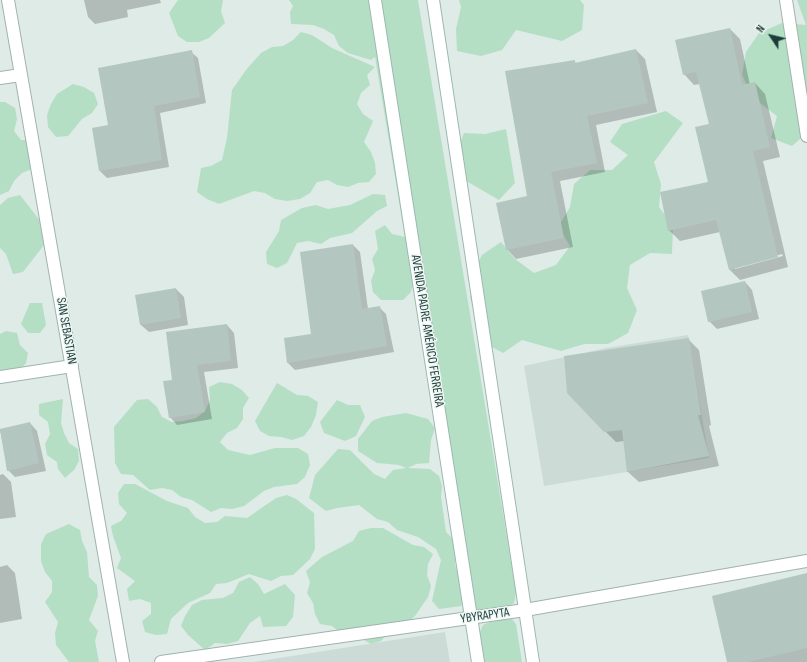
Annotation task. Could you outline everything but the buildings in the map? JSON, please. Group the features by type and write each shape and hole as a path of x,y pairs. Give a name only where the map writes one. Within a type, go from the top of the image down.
{"street":[{"name":"SAN SEBASTIAN","path":"8,0 123,662"},
{"name":"AVENIDA PADRE AMÉRICO FERREIRA","path":"376,0 478,662"},
{"path":"433,0 533,662"},
{"path":"786,0 807,136"},
{"path":"0,78 21,75"},
{"path":"0,377 72,366"},
{"name":"YBYRAPYTA","path":"161,662 524,610 807,562"}],"shaded area":[{"path":"688,335 709,458 544,486 524,366 606,348"},
{"path":"445,632 450,662 254,662"}],"green space":[{"path":"178,0 223,0 221,11 225,23 209,38 199,42 187,42 178,36 169,13"},
{"path":"289,0 418,0 516,592 514,603 505,609 480,613 473,610 466,596 461,606 439,609 432,601 441,560 436,549 418,537 397,530 388,522 377,519 359,505 326,511 309,498 315,475 338,449 350,450 374,474 385,479 393,470 406,468 399,465 377,463 358,451 358,439 372,421 382,417 406,413 428,419 435,428 431,440 429,463 416,464 408,468 430,469 439,476 442,486 441,497 446,532 454,540 456,551 455,564 461,586 466,595 413,284 411,292 403,300 381,300 373,292 371,281 375,270 372,259 378,249 375,231 385,225 392,234 405,237 375,57 371,60 348,53 339,46 334,35 324,29 313,25 291,24 290,12 293,6"},
{"path":"459,0 580,0 584,5 582,30 562,41 516,30 502,50 481,56 457,51 456,29 461,7"},
{"path":"797,0 807,0 807,133 792,146 771,138 777,116 752,97 742,75 746,52 759,33 782,23 806,25"},
{"path":"301,32 312,35 332,48 375,67 367,75 370,85 361,93 357,104 363,114 373,121 364,142 371,152 375,163 376,174 369,182 358,183 348,187 337,185 328,180 317,182 310,193 300,199 287,201 275,199 265,193 254,191 219,204 207,199 197,192 201,168 211,166 222,160 227,138 232,90 246,70 261,53 272,47 283,46 293,40"},
{"path":"73,84 84,87 94,93 98,104 92,113 82,119 68,136 56,137 48,127 47,115 57,94"},
{"path":"0,102 5,102 15,108 17,119 14,131 21,140 33,140 32,169 22,173 14,181 9,191 0,195"},
{"path":"666,111 683,123 654,162 661,184 659,207 673,226 672,254 650,253 630,265 627,288 637,310 628,333 608,344 584,344 561,351 522,340 503,353 483,342 470,297 472,274 482,255 501,242 515,259 534,273 556,265 570,246 558,227 570,207 574,184 590,170 612,170 628,155 610,142 622,124"},
{"path":"506,129 515,183 499,200 461,178 456,153 464,133 485,134"},
{"path":"373,194 385,195 387,206 377,211 352,233 330,238 321,244 308,241 297,243 287,263 277,268 267,264 266,252 279,231 281,220 302,208 316,205 328,209 350,205"},
{"path":"20,195 41,222 44,245 23,272 13,274 6,254 0,248 0,205 8,198"},
{"path":"30,303 42,303 46,325 40,333 28,333 21,324"},
{"path":"6,331 17,333 20,345 28,353 26,363 18,372 6,373 0,371 0,334"},
{"path":"220,382 232,384 242,390 249,398 243,408 243,419 237,428 227,433 220,442 228,450 250,455 275,448 298,448 308,454 310,465 305,477 297,484 274,487 264,491 244,506 232,509 221,508 211,512 192,500 181,497 172,490 162,488 150,490 133,475 121,474 115,463 114,427 137,400 148,399 157,407 162,417 172,422 183,421 196,418 205,411 210,400 209,387"},
{"path":"277,383 297,395 308,396 318,402 316,415 311,427 304,436 292,440 269,436 260,431 255,421"},
{"path":"63,399 61,423 69,443 78,449 79,461 74,470 65,478 58,469 57,462 47,455 45,444 50,434 48,422 39,415 39,404"},
{"path":"337,400 348,405 360,405 365,417 356,436 345,441 324,433 320,422"},
{"path":"124,484 135,484 167,501 188,508 195,517 205,523 217,522 225,516 247,518 276,498 287,495 296,499 314,513 315,549 310,559 293,575 281,576 271,581 249,574 227,583 216,584 210,593 188,603 171,619 167,634 156,635 145,632 142,621 151,614 151,603 140,599 129,601 127,589 135,581 117,568 121,558 111,526 121,521 127,513 119,504 118,493"},
{"path":"69,524 80,530 82,541 87,552 89,577 97,585 98,596 89,620 98,631 95,641 99,662 69,662 56,645 55,633 58,622 45,602 52,592 52,581 45,572 41,561 41,544 46,534"},
{"path":"371,528 383,528 413,545 424,547 433,554 428,564 427,575 431,586 428,597 415,616 407,623 395,625 381,641 371,644 362,639 341,633 332,626 320,624 315,614 313,603 307,593 310,582 306,571 322,557 353,541 359,531"},
{"path":"250,577 258,584 264,594 285,584 295,595 293,617 286,626 263,627 260,616 250,623 238,641 227,644 215,643 205,650 188,635 181,626 185,616 192,605 202,600 223,598 233,593 239,582"},
{"path":"497,619 512,619 516,624 522,662 484,662 480,632 483,625"}]}
